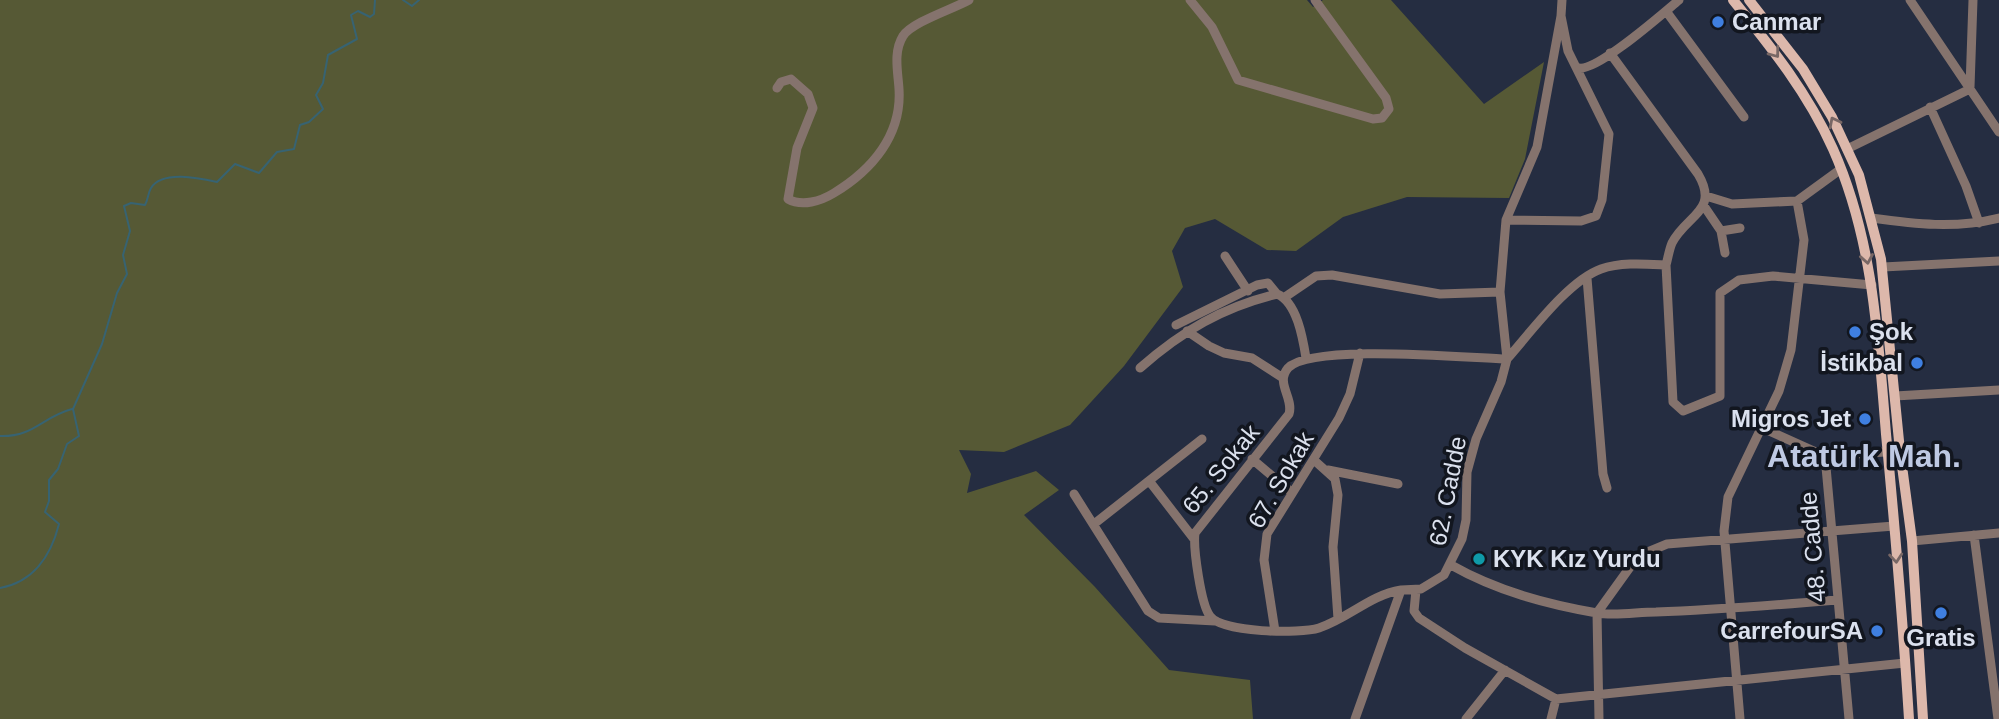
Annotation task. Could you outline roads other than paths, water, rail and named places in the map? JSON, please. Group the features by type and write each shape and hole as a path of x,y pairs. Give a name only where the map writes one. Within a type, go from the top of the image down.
{"main road":[{"path":"1733,0 1800,87 1822,124 1842,169 1861,225 1872,285 1894,451 1912,541 1923,719"},
{"path":"1749,0 1803,69 1847,149 1871,218 1883,267 1895,396 1894,526 1909,719"}],"street":[{"path":"777,88 791,79 808,94 813,108 797,148 788,200 805,203 827,197 865,170 884,149 895,129 900,105 897,58 903,37 916,25 969,0"},
{"path":"1190,0 1212,27 1238,80 1373,119 1382,118 1389,109 1386,98 1315,0"},
{"path":"1507,359 1500,292 1506,220 1537,147 1562,0"},
{"path":"1579,68 1589,67 1610,54 1679,0"},
{"path":"1910,0 1999,131"},
{"path":"1970,89 1973,0"},
{"path":"1666,11 1744,117"},
{"path":"1506,220 1581,221 1596,216 1602,200 1609,134 1579,68 1568,51 1561,16"},
{"path":"1610,54 1698,174 1705,201 1721,231 1725,253"},
{"path":"1847,149 1970,89"},
{"path":"1930,107 1966,186 1979,223"},
{"path":"1705,201 1732,204 1797,201 1842,169"},
{"path":"1705,201 1671,244 1666,265 1673,402 1683,411 1720,396 1720,293 1740,280 1773,276 1872,285"},
{"path":"1740,719 1725,540 1728,497 1779,391 1791,350 1804,240 1797,201"},
{"path":"1871,218 1934,226 1979,223 1999,218"},
{"path":"1721,231 1740,228"},
{"path":"1225,256 1248,291"},
{"path":"1883,267 1999,261"},
{"path":"1187,331 1224,353 1252,358 1283,378 1289,367 1306,358 1360,353 1507,359 1555,307 1599,270 1614,266 1666,265"},
{"path":"1140,368 1187,331 1230,307 1281,295 1317,276 1332,275 1440,294 1500,292"},
{"path":"1587,278 1603,474 1607,488"},
{"path":"1176,325 1268,283 1281,295 1303,336 1306,358"},
{"name":"67. Sokak","path":"1275,631 1265,569 1265,539 1290,491 1315,461 1350,394 1360,353"},
{"name":"62. Cadde","path":"1416,590 1436,581 1451,565 1466,520 1465,488 1476,439 1501,382 1507,359"},
{"name":"65. Sokak","path":"1214,621 1205,608 1194,539 1200,524 1289,414 1291,409 1283,378"},
{"path":"1895,396 1999,390"},
{"path":"1760,427 1825,456 1894,451"},
{"path":"1094,524 1202,439"},
{"name":"48. Cadde","path":"1825,456 1849,719"},
{"path":"1252,459 1290,491"},
{"path":"1315,461 1335,479 1338,495 1333,547 1338,619"},
{"path":"1328,470 1398,484"},
{"path":"1150,482 1194,539"},
{"path":"1074,494 1149,611 1158,618 1214,621 1275,631 1304,631 1338,619 1373,598 1401,590 1416,590 1414,611 1419,618 1556,699 1906,663"},
{"path":"1599,719 1597,613 1638,556 1647,550 1667,544 1894,526"},
{"path":"1912,541 1999,533"},
{"path":"1974,535 1998,719"},
{"path":"1451,565 1478,580 1519,595 1553,606 1597,613 1730,609 1837,600"},
{"path":"1355,719 1401,590"},
{"path":"1466,719 1505,670"},
{"path":"1550,719 1556,699"}],"waterway":[{"path":"0,588 12,585 31,574 46,557 56,536 59,524 45,512 49,501 49,480 58,469 67,444 79,436 73,409 102,344 117,293 127,274 123,255 130,231 124,206 131,203 145,205 151,188 163,179 181,177 217,182 235,164 259,173 277,152 294,149 300,125 309,122 323,109 316,95 323,83 328,55 357,39 351,15 358,11 370,17 374,14 375,0"},
{"path":"403,0 412,6 419,0"},
{"path":"0,436 30,430 72,409"}],"place":[{"name":"Canmar","path":"1718,22"},
{"name":"Şok","path":"1855,332"},
{"name":"İstikbal","path":"1917,363"},
{"name":"Migros Jet","path":"1865,419"},
{"name":"KYK Kız Yurdu","path":"1479,559"},
{"name":"Gratis","path":"1941,613"},
{"name":"CarrefourSA","path":"1877,631"}],"district":[{"name":"Atatürk Mah.","path":"1864,456"}]}
